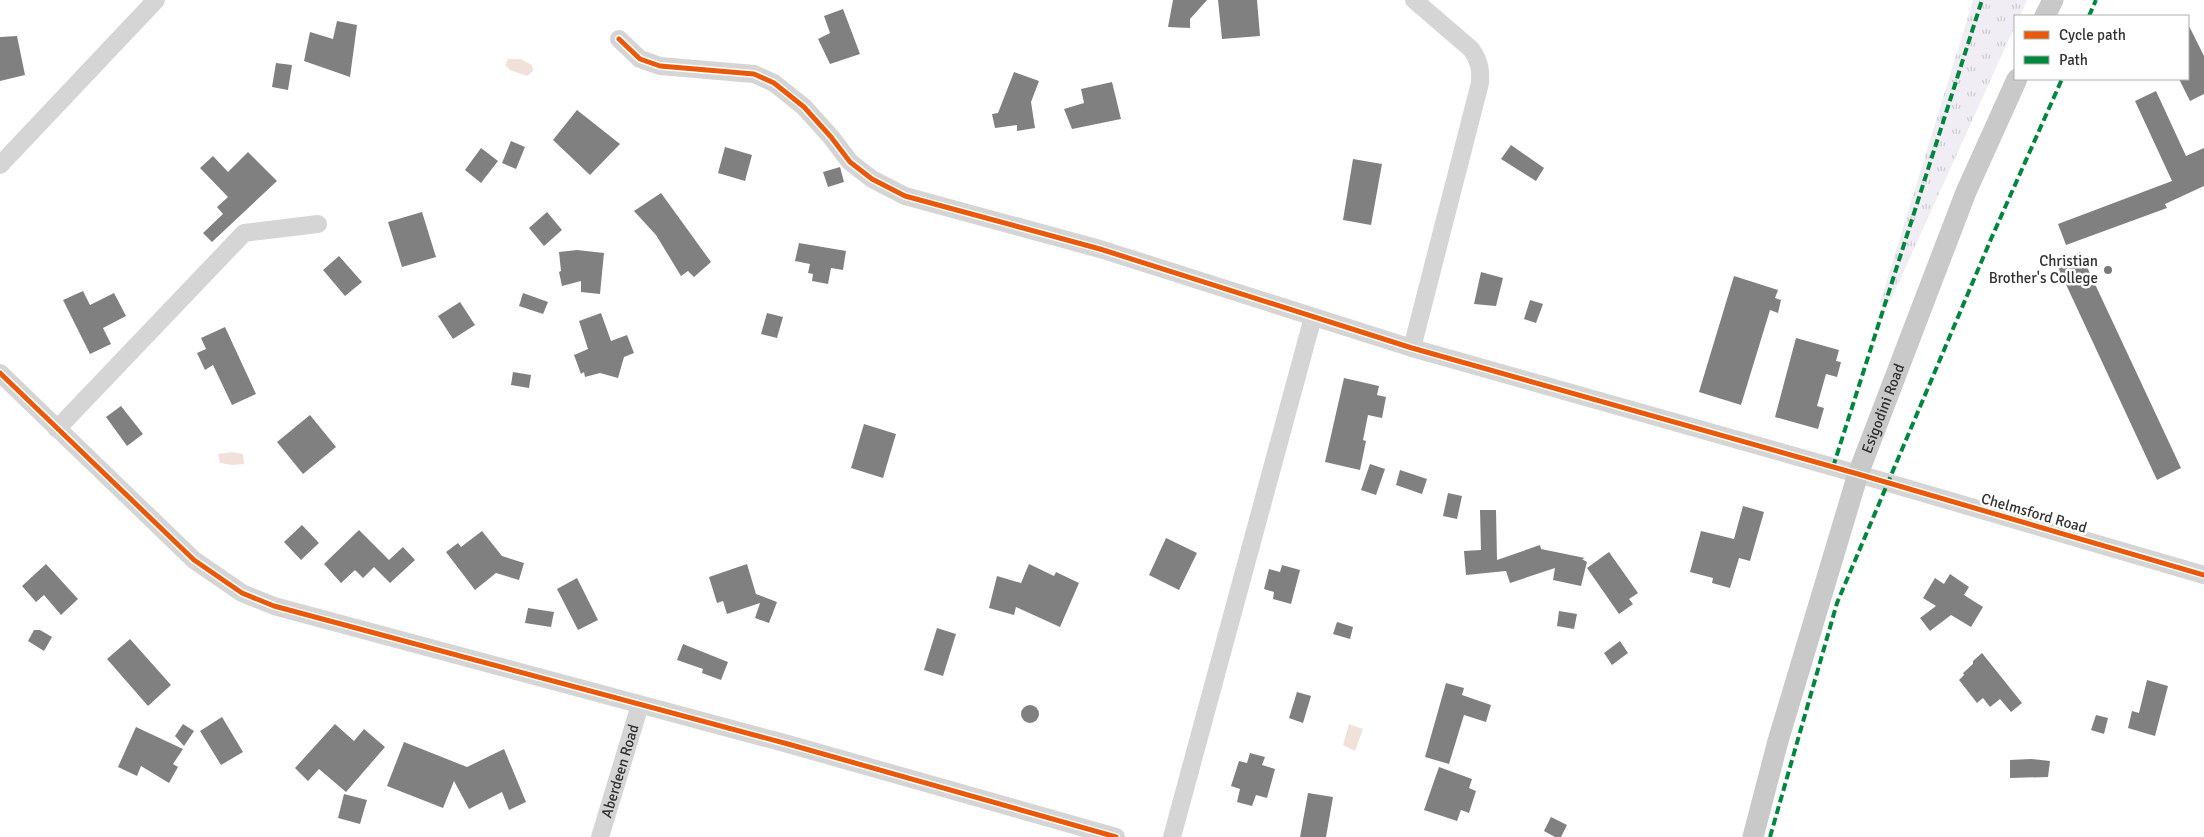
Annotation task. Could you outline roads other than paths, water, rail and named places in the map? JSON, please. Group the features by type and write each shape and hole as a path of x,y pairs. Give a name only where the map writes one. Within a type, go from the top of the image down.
{"main road":[{"path":"2046,15 2053,0"},
{"name":"Esigodini Road","path":"1753,837 1778,741 1858,474 1966,192 2017,80"}],"street":[{"path":"0,165 156,0"},
{"path":"1412,348 1480,83 1481,72 1478,59 1471,49 1414,0"},
{"name":"Chelmsford Road","path":"619,39 640,60 660,66 754,74 774,83 804,107 850,162 872,179 905,196 1100,249 1412,348 2203,570"},
{"path":"57,429 244,233 318,224"},
{"path":"1172,837 1313,317"},
{"path":"0,373 194,560 242,592 274,606 798,747 1116,837"},
{"name":"Aberdeen Road","path":"600,837 640,705"}],"place":[{"name":"Christian Brother's College","path":"2108,270"}]}
